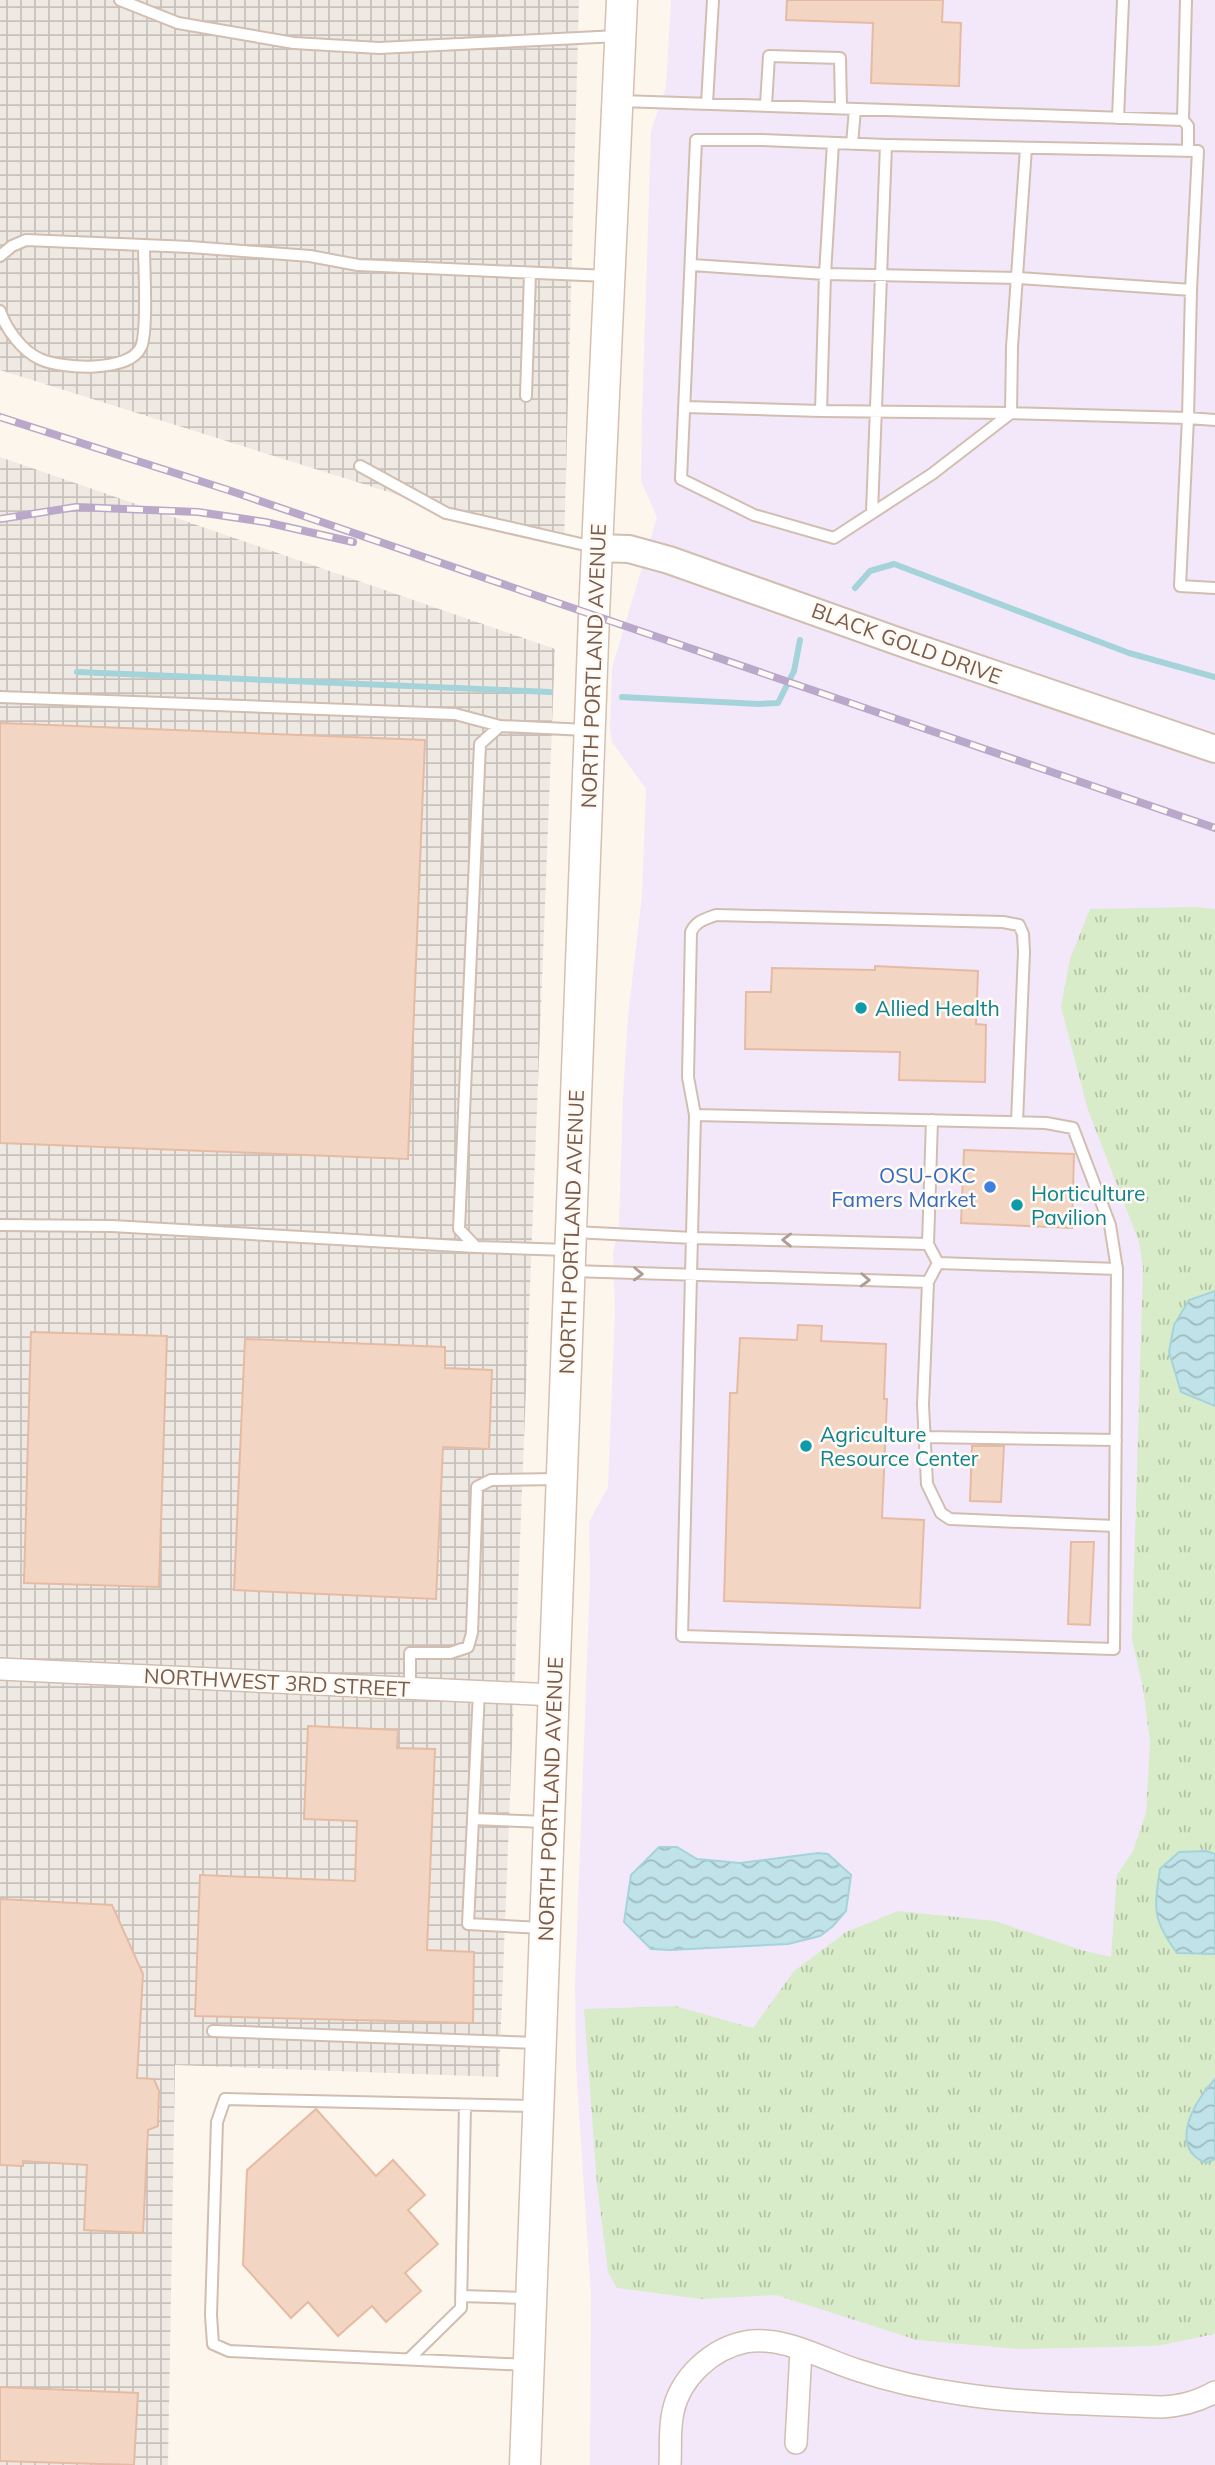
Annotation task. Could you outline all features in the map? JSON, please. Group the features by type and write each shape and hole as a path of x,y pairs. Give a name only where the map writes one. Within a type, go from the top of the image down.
{"main road":[{"name":"NORTH PORTLAND AVENUE","path":"525,2465 597,548 622,0"}],"street":[{"name":"BLACK GOLD DRIVE","path":"597,548 629,549 669,560 963,664 1215,749"},
{"name":"NORTHWEST 3RD STREET","path":"0,1669 554,1695"},
{"path":"670,2465 673,2411 680,2392 692,2373 707,2360 726,2348 745,2342 780,2343 859,2371 919,2386 1015,2400 1162,2407 1183,2406 1215,2392"},
{"path":"796,2443 801,2350"}],"lane":[{"path":"120,0 178,23 294,43 379,48 620,36"},
{"path":"707,103 713,0"},
{"path":"1118,118 1123,0"},
{"path":"1183,120 1185,0"},
{"path":"766,105 769,56 841,58 841,108"},
{"path":"617,101 1183,120 1188,125 1188,151"},
{"path":"852,144 855,109"},
{"path":"1012,413 932,474 834,538 754,515 681,479 696,140 1198,151 1180,586 1215,589"},
{"path":"821,411 825,274 834,143"},
{"path":"872,512 886,145"},
{"path":"1012,413 1012,347 1019,278 1026,148"},
{"path":"0,256 12,246 26,240 310,256 358,265 609,276"},
{"path":"0,311 17,340 39,359 57,364 110,366 125,362 137,353 144,337 144,246"},
{"path":"692,265 825,274 1019,278 1191,290"},
{"path":"526,396 530,273"},
{"path":"685,407 1215,420"},
{"path":"360,467 446,513 597,548"},
{"path":"0,697 455,714 500,726 590,730"},
{"path":"476,1247 459,1229 479,758 480,744 500,726"},
{"path":"695,1115 1017,1122 1073,1128 1110,1225 1118,1269 1114,1649 682,1636 695,1115 688,1077 691,932 694,926 701,920 716,915 1003,922 1019,925 1023,934 1024,952 1017,1122"},
{"path":"932,1120 928,1244 938,1264"},
{"path":"0,1225 112,1226 570,1251 692,1238 928,1244"},
{"path":"570,1251 692,1276 928,1282"},
{"path":"938,1264 1118,1269"},
{"path":"938,1264 928,1282 923,1405 927,1484 941,1513 950,1519 1115,1526"},
{"path":"925,1437 1116,1440"},
{"path":"410,1688 410,1653 450,1653 468,1647 471,1633 477,1488 491,1480 562,1478"},
{"path":"479,1691 468,1924 545,1928"},
{"path":"473,1819 549,1822"},
{"path":"213,2031 541,2043"},
{"path":"528,2365 229,2351 213,2344 211,2315 217,2122 225,2099 538,2106"},
{"path":"410,2358 461,2308 465,2105"},
{"path":"461,2296 531,2298"}],"shaded area":[{"path":"0,0 579,0 564,547 0,370"},
{"path":"671,0 1215,0 1215,2465 590,2465 591,2295 576,2066 575,1984 590,1579 589,1522 608,1487 615,1311 613,1253 619,1226 623,1096 628,1016 642,895 646,789 612,742 612,668 657,517 641,481 642,418 651,131 666,87"},
{"path":"0,457 555,649 499,2077 175,2065 168,2465 0,2465"}],"green space":[{"path":"1090,909 1215,909 1215,2334 1157,2346 1019,2349 917,2340 776,2295 701,2299 617,2288 608,2272 597,2184 584,2009 675,2006 753,2028 794,1971 846,1932 898,1911 995,1921 1081,1950 1111,1957 1117,1875 1133,1851 1146,1813 1150,1742 1143,1688 1132,1639 1143,1267 1139,1242 1088,1110 1061,1007 1070,959"}],"water":[{"path":"1215,1291 1215,1406 1181,1392 1169,1352 1174,1325 1189,1300"},
{"path":"659,1847 677,1847 697,1859 740,1863 828,1854 851,1875 846,1911 820,1936 788,1944 651,1949 624,1922 631,1875"},
{"path":"1206,1851 1215,1854 1215,1954 1177,1953 1163,1931 1157,1913 1160,1869 1179,1852"},
{"path":"1215,2079 1215,2159 1206,2163 1194,2156 1186,2135 1193,2111"}],"building":[{"path":"787,0 943,0 942,22 961,23 959,86 871,83 873,23 786,20"},
{"path":"0,723 425,740 408,1159 0,1143"},
{"name":"Allied Health","path":"875,966 978,971 976,1024 986,1025 985,1082 899,1080 900,1052 745,1049 746,992 771,992 772,968 875,970"},
{"name":"Horticulture Pavilion","path":"964,1150 1074,1154 1072,1228 961,1223"},
{"path":"798,1325 822,1326 821,1341 886,1344 884,1399 887,1399 882,1518 924,1520 920,1608 724,1601 730,1393 737,1393 740,1338 797,1340"},
{"path":"31,1332 167,1336 159,1587 24,1583"},
{"path":"245,1339 445,1347 445,1368 492,1370 489,1449 443,1447 436,1599 234,1590"},
{"path":"972,1446 1004,1446 1001,1502 970,1501"},
{"path":"1071,1542 1094,1542 1090,1625 1068,1624"},
{"path":"308,1726 398,1730 397,1748 435,1749 427,1950 474,1952 473,2023 195,2016 200,1875 355,1881 357,1821 304,1819"},
{"path":"0,1899 112,1905 143,1974 137,2078 154,2079 159,2091 158,2126 148,2130 143,2233 84,2230 87,2165 23,2161 23,2166 0,2165"},
{"path":"316,2109 376,2176 393,2160 425,2195 408,2210 438,2244 405,2273 421,2291 386,2322 372,2306 338,2336 308,2302 291,2318 243,2265 247,2170"},
{"path":"0,2387 138,2393 134,2465 0,2461"}],"waterway":[{"path":"855,588 870,571 894,564 1129,653 1215,677"},
{"path":"622,697 778,703 794,671 800,640"},
{"path":"77,672 550,692"}],"railway":[{"path":"0,417 228,490 1215,828"},
{"path":"0,519 76,507 198,512 265,522 353,542"}],"place":[{"name":"Allied Health","path":"861,1008"},
{"name":"OSU-OKC Famers Market","path":"990,1187"},
{"name":"Horticulture Pavilion","path":"1017,1205"},
{"name":"Agriculture Resource Center","path":"806,1446"}]}
